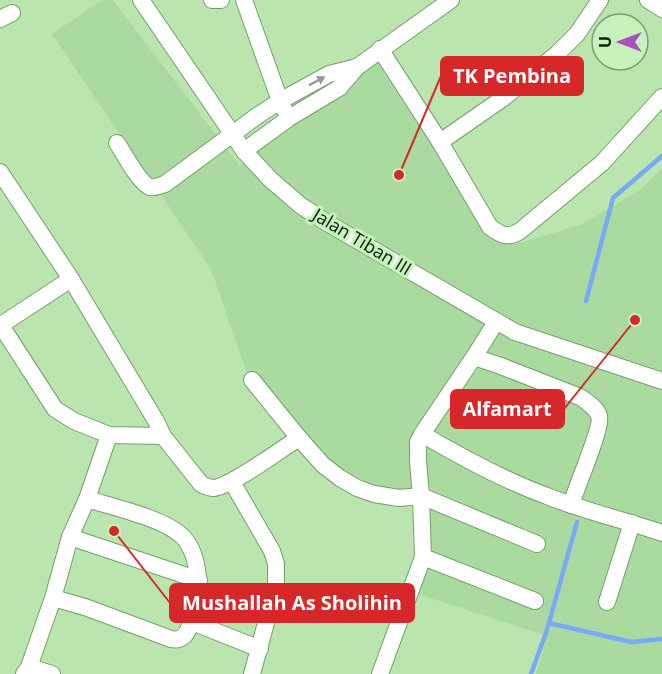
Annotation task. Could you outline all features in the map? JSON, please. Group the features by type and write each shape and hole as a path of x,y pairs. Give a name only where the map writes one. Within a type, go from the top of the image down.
{"street":[{"name":"Jalan Tiban III","path":"141,0 244,151 270,179 300,205 515,332 662,381"},
{"path":"212,0 220,0"},
{"path":"244,0 280,101 289,118"},
{"path":"244,151 289,118 339,88 357,67 451,0"},
{"path":"440,142 502,99 557,54 577,34 600,0"},
{"path":"648,0 662,9"},
{"path":"380,49 440,142 490,227 507,236 515,235 602,163 662,97"},
{"path":"117,142 136,173 146,184 152,187 165,184 280,101 329,74 357,67"},
{"path":"0,172 71,279 163,436 201,484 215,488 232,482 299,438"},
{"path":"71,279 1,324 55,409 74,421 109,435 163,436"},
{"path":"380,674 423,557 418,442 496,322"},
{"path":"474,357 580,397 590,403 598,414 600,423 597,434 576,486 571,505"},
{"path":"252,380 323,465 357,488 374,494 399,498 421,496 537,544"},
{"path":"422,434 521,486 571,505 662,533"},
{"path":"52,674 27,670 53,598 70,537 87,500 109,435"},
{"path":"232,482 272,551 277,573 274,594 252,674"},
{"path":"53,598 85,607 171,639 178,640 184,636 192,622 199,580 191,548 181,535 156,520 87,500"},
{"path":"607,602 632,523"},
{"path":"70,537 199,580"},
{"path":"423,557 535,601"},
{"path":"192,622 260,649"}],"shaded area":[{"path":"102,0 113,0 239,165 377,63 490,235 504,244 520,243 580,225 640,190 662,168 662,674 536,674 547,636 412,592 426,498 342,481 248,377 211,269 52,34"}],"waterway":[{"path":"586,301 613,198 662,156"},
{"path":"531,674 547,630 577,522"},
{"path":"549,623 631,642 662,639"}],"place":[{"name":"TK Pembina","path":"399,175"},
{"name":"Alfamart","path":"635,320"},
{"name":"Mushallah As Sholihin","path":"114,531"}]}
